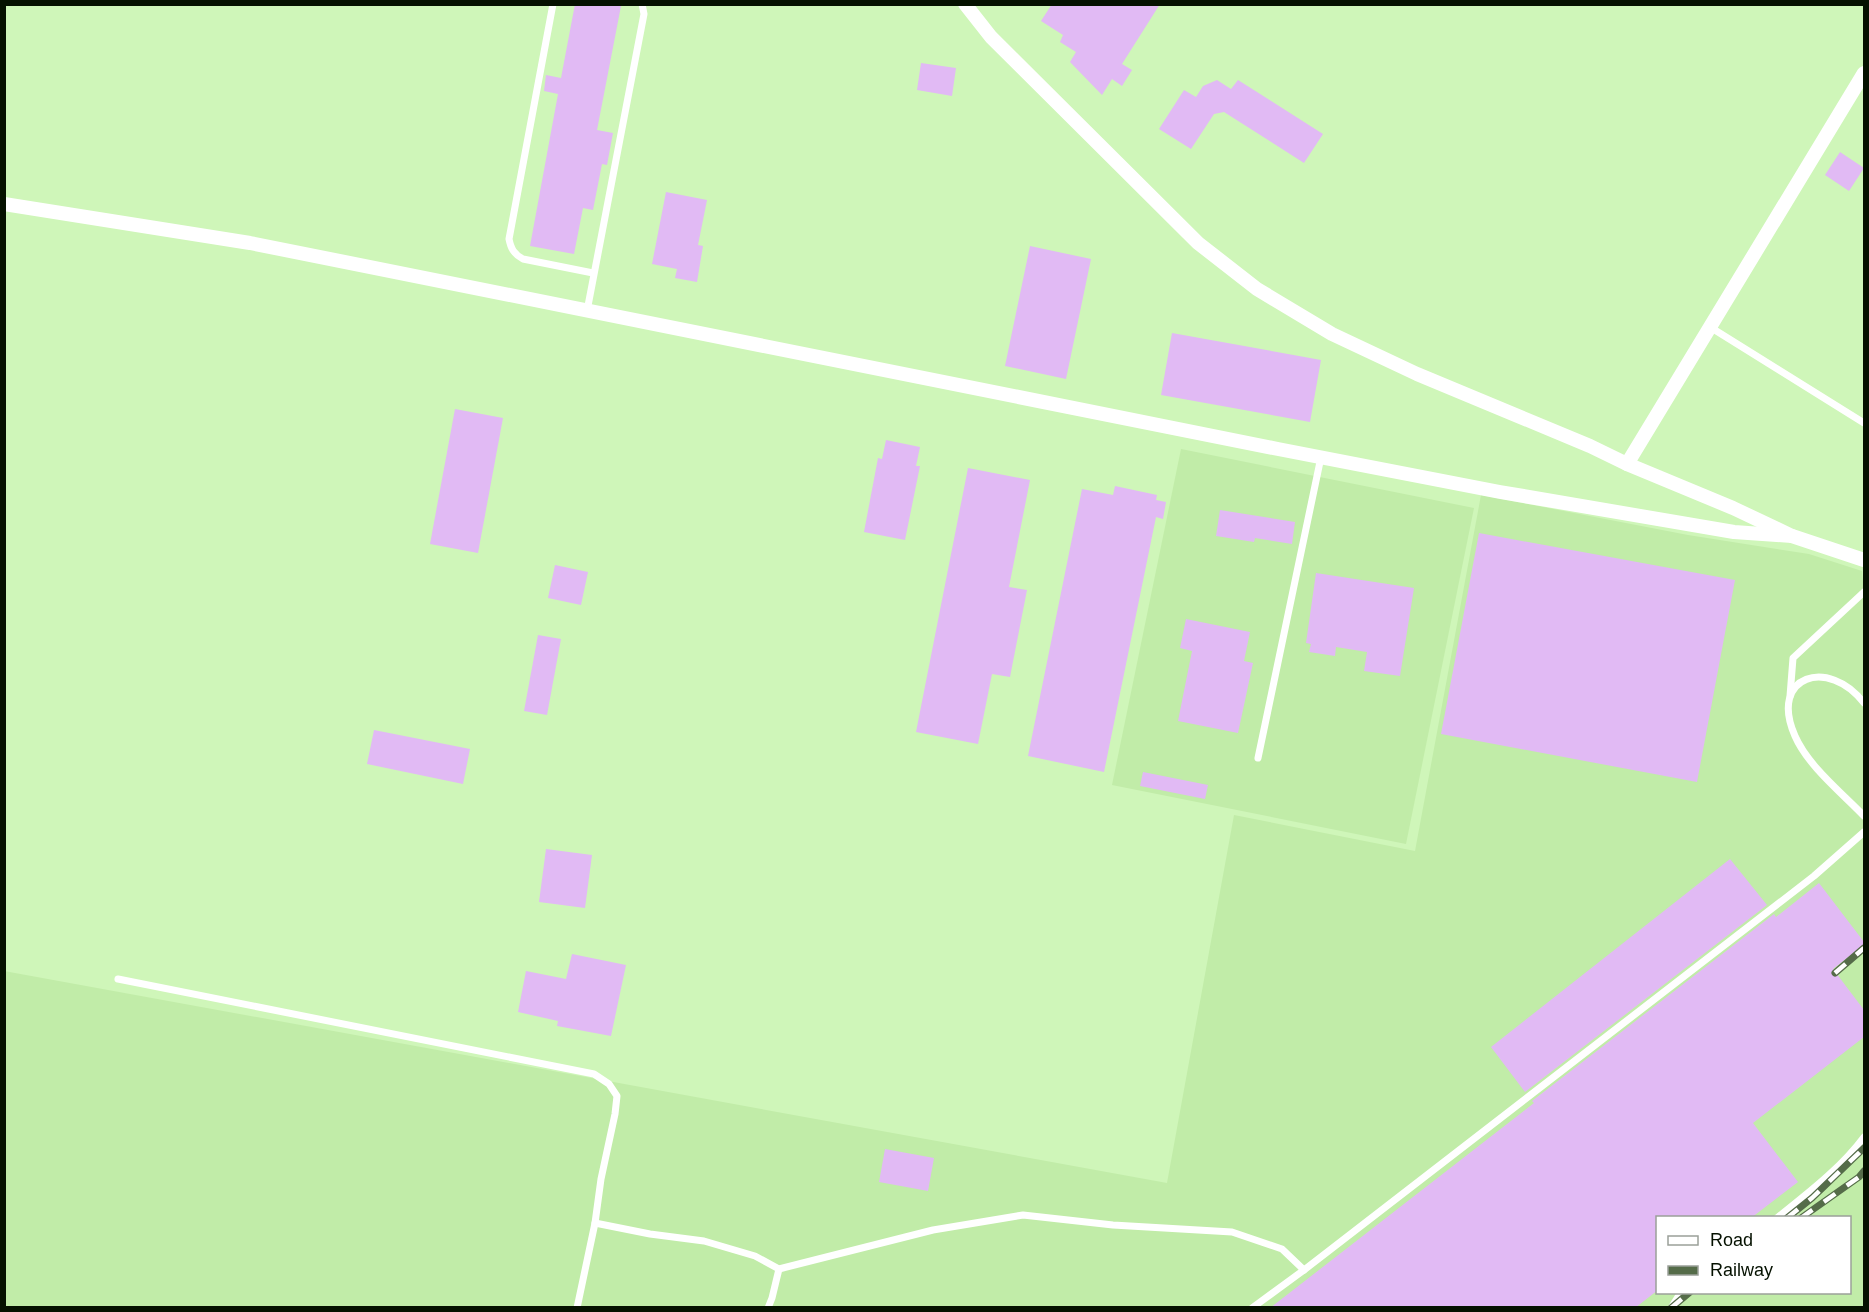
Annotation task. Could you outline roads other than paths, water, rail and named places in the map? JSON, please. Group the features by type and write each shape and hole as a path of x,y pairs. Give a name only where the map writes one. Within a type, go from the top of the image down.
{"street":[{"path":"966,4 991,36 1198,243 1257,289 1332,334 1417,374 1590,446 1792,536 1864,560"},
{"path":"1627,464 1864,73"},
{"path":"4,204 250,243 1321,457 1675,523 1734,532 1792,536"}],"lane":[{"path":"553,4 509,239 511,248 523,259 593,273"},
{"path":"586,311 644,14 642,4"},
{"path":"1710,327 1864,423"},
{"path":"1258,758 1321,457"},
{"path":"1864,592 1793,658 1788,714 1795,737 1817,769 1864,816"},
{"path":"1790,696 1800,682 1815,676 1833,679 1856,692 1864,704"},
{"path":"1252,1308 1804,883 1864,832"},
{"path":"118,979 594,1074 609,1084 616,1096 615,1114 577,1308"},
{"path":"1779,1216 1822,1181 1864,1137"},
{"path":"595,1223 650,1234 704,1241 754,1256 779,1269 933,1230 1023,1215 1113,1225 1232,1232 1282,1249 1304,1270"},
{"path":"768,1308 779,1269"},
{"path":"1671,1308 1680,1294"}],"railway":[{"path":"1835,973 1864,948"},
{"path":"1790,1216 1812,1198 1864,1148"},
{"path":"1804,1216 1859,1177 1864,1171"},
{"path":"1671,1308 1688,1294"}]}
